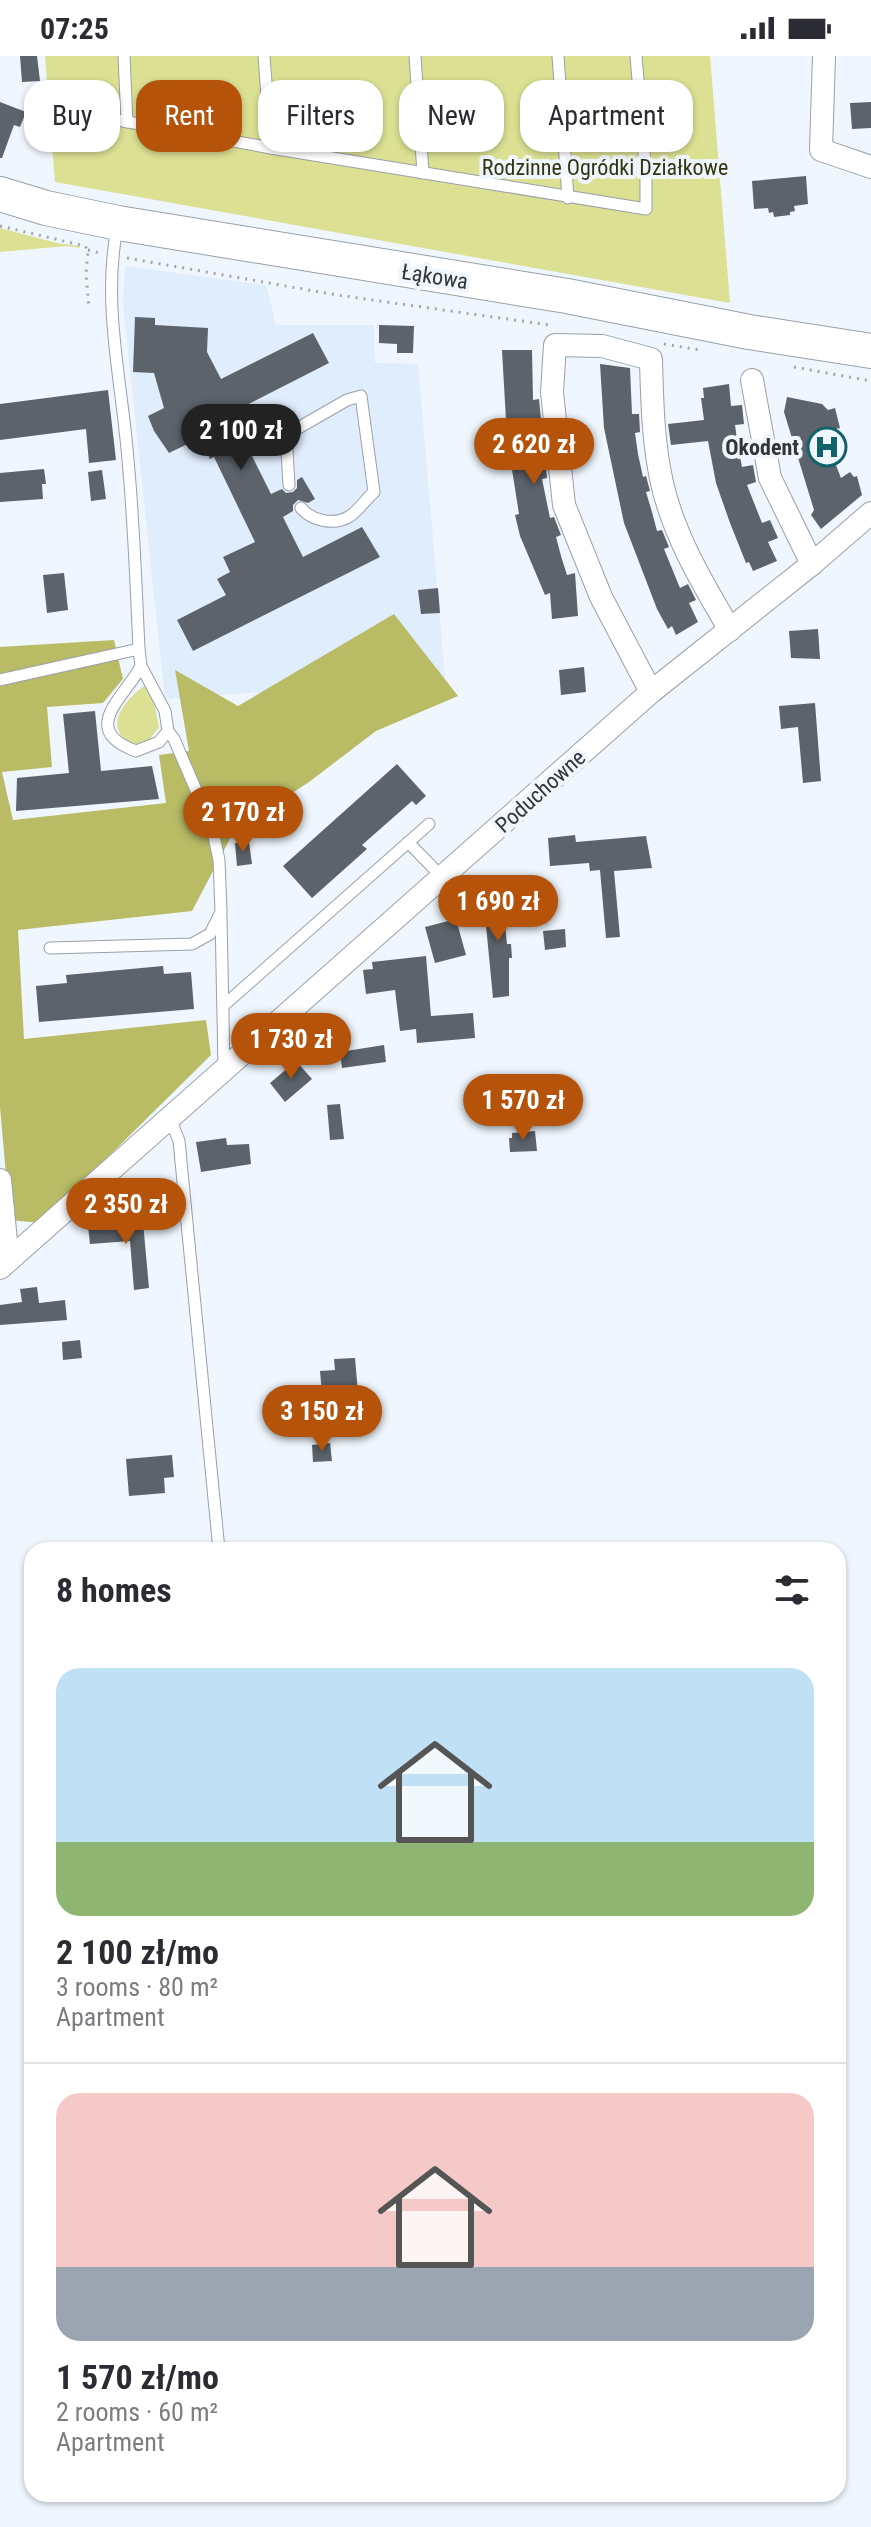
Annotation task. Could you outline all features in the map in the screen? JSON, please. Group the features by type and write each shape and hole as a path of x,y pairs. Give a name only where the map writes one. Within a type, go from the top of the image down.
{"main road":[{"name":"Łąkowa","path":"0,194 46,208 108,242 567,296 749,332 871,351"},
{"name":"Łąkowa","path":"0,213 108,242 871,367"}],"street":[{"path":"824,56 821,150 871,167"},
{"path":"651,692 601,597 564,505 552,392 555,345 651,351 653,416 662,483 694,566 730,630"},
{"path":"752,380 770,478 812,564"},
{"name":"Poduchowne","path":"4,1265 651,692 871,513"},
{"path":"0,1180 4,1265"}],"lane":[{"path":"124,56 127,122"},
{"path":"264,56 266,80"},
{"path":"415,56 423,173"},
{"path":"558,56 568,198"},
{"path":"295,152 646,209 636,56"},
{"path":"120,121 258,146"},
{"path":"108,242 111,307 128,459 141,666 165,711 168,731 212,827 219,860 224,1070"},
{"path":"289,485 286,435 347,400 361,396 374,492 349,517 325,522 301,508"},
{"path":"0,680 139,649"},
{"path":"141,666 110,709 110,731 117,742 136,751 159,742 168,731"},
{"path":"223,1006 429,824"},
{"path":"408,842 442,877"},
{"path":"50,948 192,944 210,934 221,912"},
{"path":"170,1118 179,1141 218,1542"}],"path":[{"path":"0,226 82,244 108,242 337,295 559,327"},
{"path":"89,308 86,274 108,242"},
{"path":"651,351 707,352"},
{"path":"791,367 871,381"}],"shaded area":[{"path":"125,266 266,285 276,325 374,325 375,363 418,364 445,679 165,699 123,304"}],"green space":[{"name":"Rodzinne Ogródki Działkowe","path":"45,56 710,56 730,303 55,182 53,152 120,152 120,80 47,80"},
{"path":"0,228 80,248 67,246 0,252"},
{"path":"394,614 458,696 376,731 309,782 234,831 192,911 18,930 24,1039 206,1020 211,1055 41,1223 10,1220 0,1107 0,647 114,640 123,679 103,703 47,707 52,767 2,772 13,820 166,803 159,755 189,751 175,670 238,706"},
{"path":"144,686 153,698 159,727 146,744 139,747 127,741 117,726 122,709"}],"building":[{"path":"20,56 37,56 40,80 22,82"},
{"path":"0,102 24,111 24,117 20,127 14,125 0,158"},
{"path":"871,102 871,128 852,129 850,103"},
{"path":"806,176 808,204 794,206 795,211 790,215 774,217 768,208 754,209 752,181"},
{"path":"135,317 155,318 155,325 208,328 207,352 221,379 313,333 329,363 239,409 253,437 245,442 271,494 282,489 286,493 293,492 297,488 297,480 302,477 315,499 308,503 298,500 293,505 293,511 283,517 303,557 362,527 380,557 193,651 177,620 226,595 217,579 230,572 223,557 255,542 214,457 210,459 200,438 169,453 154,431 148,416 164,408 154,373 133,372"},
{"path":"379,325 414,326 413,353 397,353 397,344 379,343"},
{"path":"502,350 532,350 533,400 539,399 541,419 534,419 538,460 545,459 547,478 542,479 550,518 554,517 561,535 556,537 567,575 575,573 578,616 552,619 550,593 545,595 520,536 507,438"},
{"path":"600,364 630,368 632,414 639,414 640,432 635,433 638,454 650,491 646,492 657,531 662,530 669,547 664,549 680,588 688,584 696,600 689,603 698,622 676,635 672,626 668,629 657,609 624,523 604,428"},
{"path":"729,384 731,406 742,405 744,424 735,425 742,467 753,465 756,482 747,485 762,523 770,520 778,538 768,542 777,561 753,571 749,562 746,563 716,483 708,441 671,445 668,424 704,420 703,388"},
{"path":"108,390 116,460 89,463 86,429 0,440 0,404"},
{"path":"787,397 822,404 828,410 835,408 840,428 823,432 841,478 850,472 857,476 862,495 821,529 811,515 814,510 784,412"},
{"path":"44,469 46,484 42,484 43,499 0,502 0,473"},
{"path":"102,470 106,499 91,501 88,472"},
{"path":"64,573 68,610 47,613 43,575"},
{"path":"438,588 440,613 421,614 418,590"},
{"path":"818,629 820,659 791,658 789,631"},
{"path":"584,667 586,692 561,695 559,670"},
{"path":"815,703 821,781 803,783 798,727 781,729 779,706"},
{"path":"95,711 101,771 152,766 159,799 16,811 17,778 69,773 63,714"},
{"path":"397,764 426,796 416,805 412,801 362,845 367,849 312,898 283,866"},
{"path":"575,835 576,842 646,836 652,868 614,871 620,937 606,938 600,870 590,871 589,863 550,866 548,838"},
{"path":"249,842 252,864 237,866 235,843"},
{"path":"506,893 508,916 504,916 512,958 509,958 509,996 493,998 483,894"},
{"path":"456,919 466,955 435,963 425,927"},
{"path":"565,929 566,947 545,950 543,931"},
{"path":"426,956 431,1016 473,1013 475,1038 417,1043 416,1029 400,1031 395,990 366,994 363,970 373,969 372,962"},
{"path":"163,966 164,974 191,972 194,1009 39,1022 36,986 67,983 66,975"},
{"path":"384,1045 386,1062 342,1068 340,1052"},
{"path":"296,1061 312,1079 285,1102 270,1083"},
{"path":"340,1104 344,1139 330,1140 327,1105"},
{"path":"535,1131 537,1151 510,1152 509,1138 512,1138 512,1133"},
{"path":"226,1138 227,1145 249,1144 251,1164 201,1172 196,1142"},
{"path":"144,1193 167,1193 168,1222 146,1223"},
{"path":"143,1222 149,1288 134,1290 130,1241 90,1244 88,1226"},
{"path":"37,1287 39,1303 65,1300 67,1320 0,1325 0,1305 22,1302 20,1289"},
{"path":"80,1340 82,1358 63,1360 62,1342"},
{"path":"355,1358 359,1404 323,1406 320,1371 335,1370 334,1359"},
{"path":"330,1443 332,1461 313,1462 312,1445"},
{"path":"172,1455 174,1477 164,1478 165,1493 129,1496 126,1459"}],"place":[{"name":"Okodent","path":"827,447"}]}
